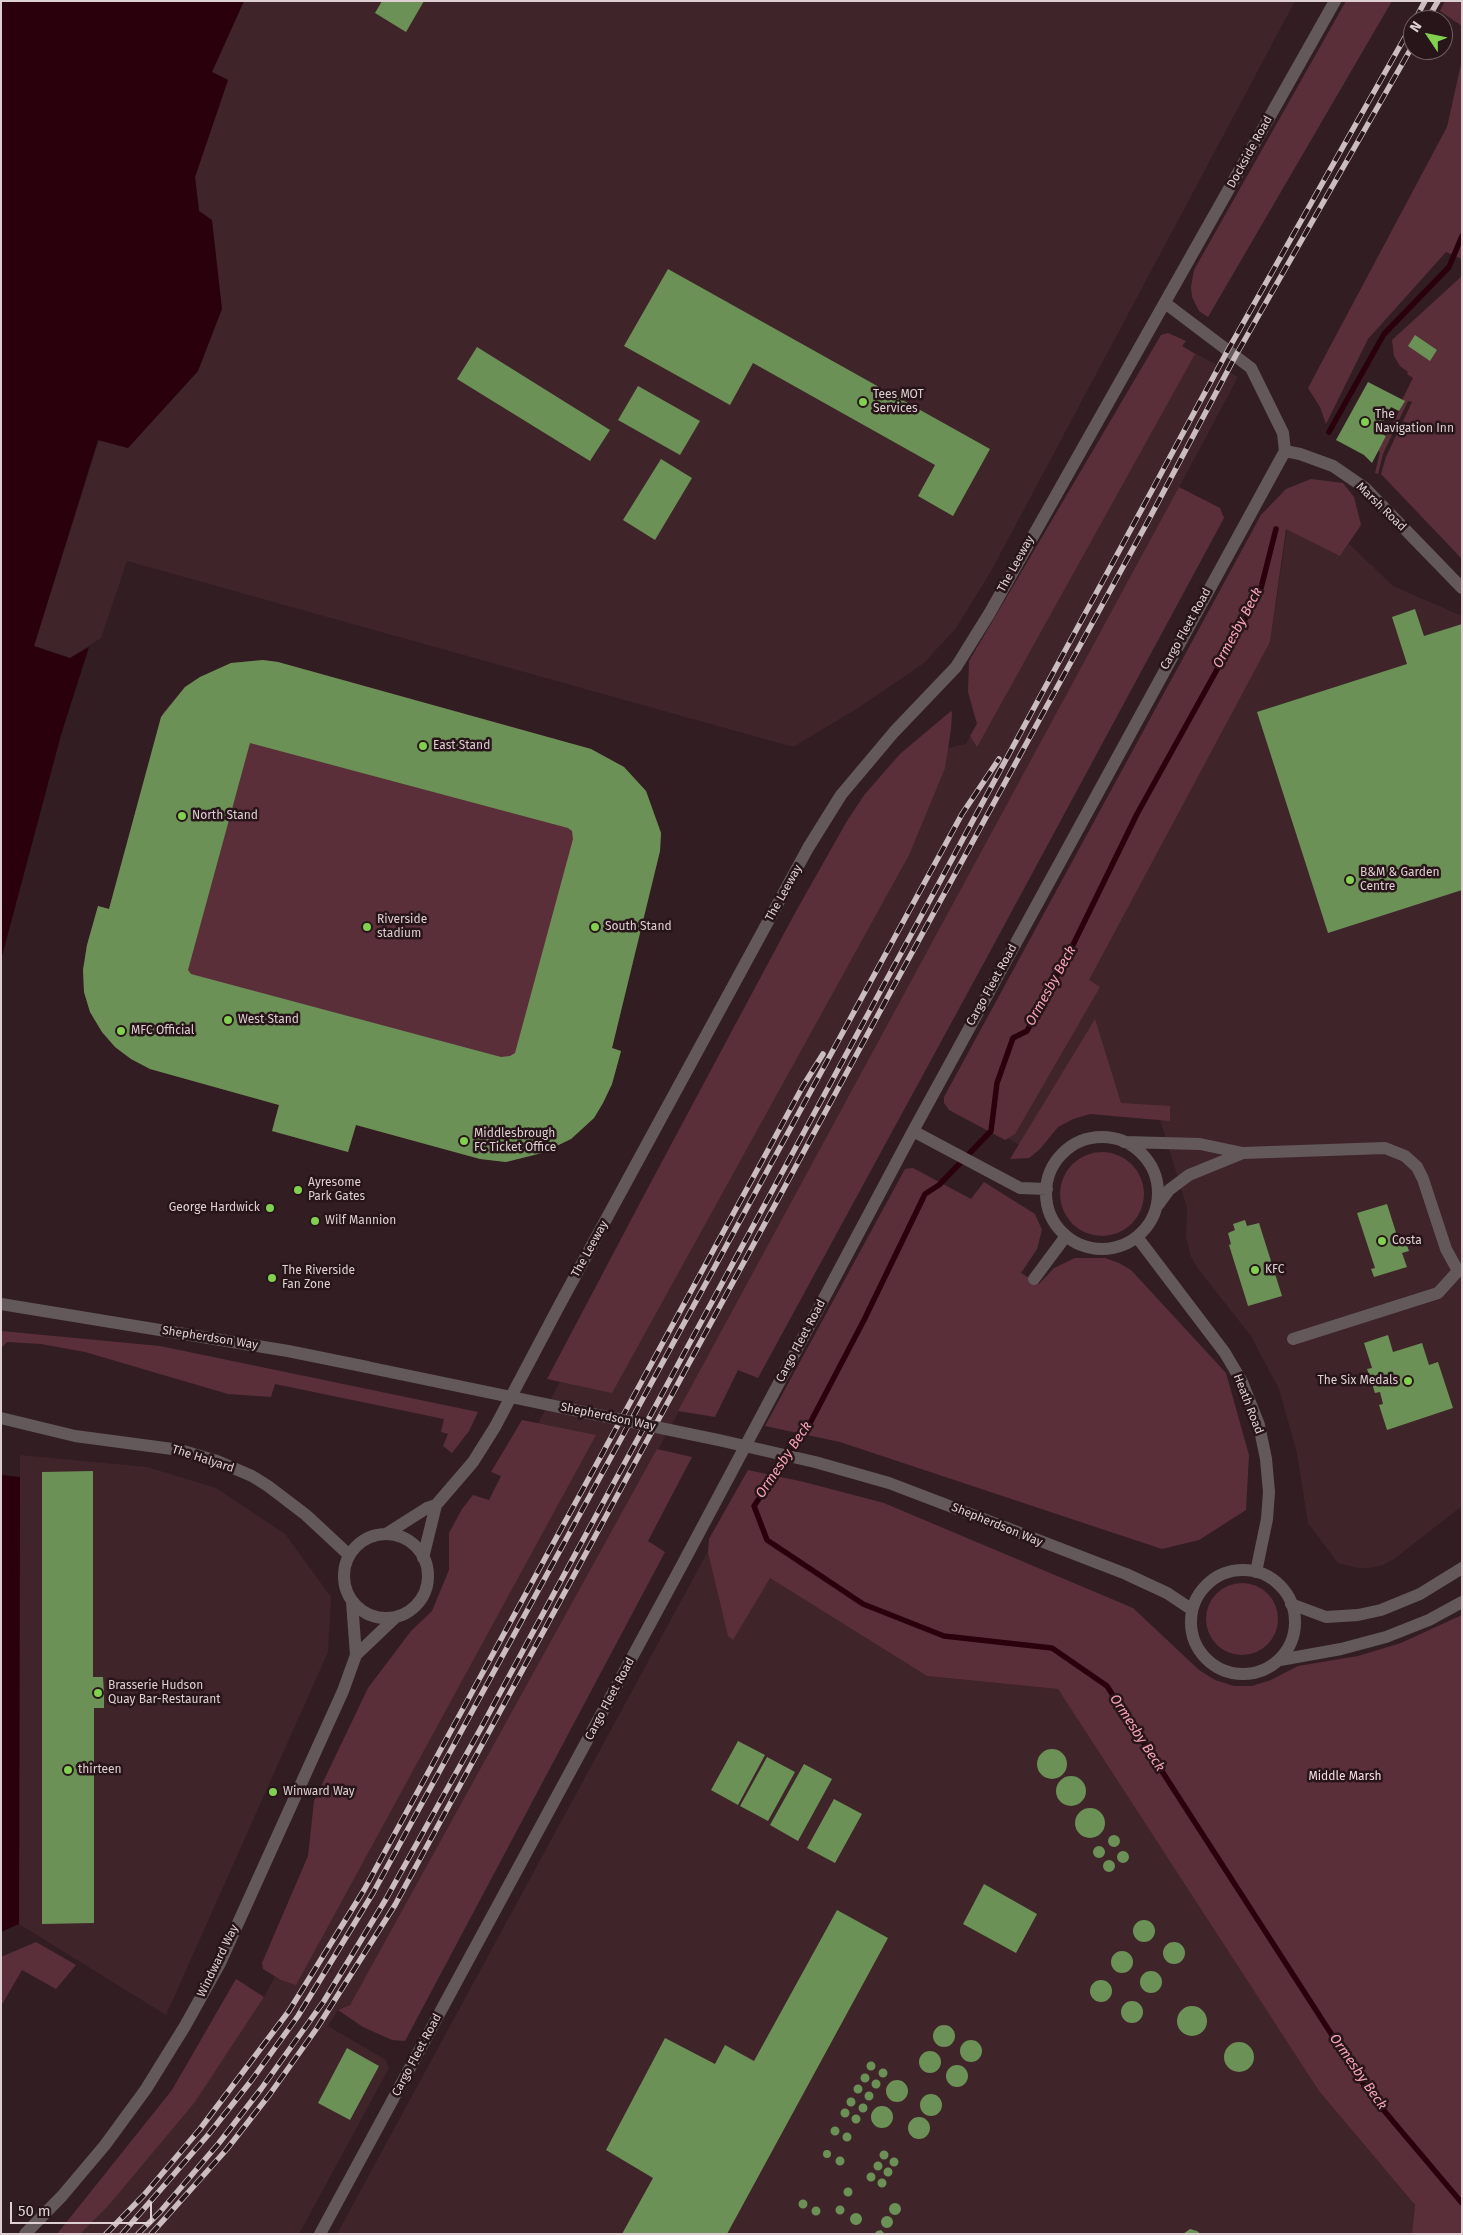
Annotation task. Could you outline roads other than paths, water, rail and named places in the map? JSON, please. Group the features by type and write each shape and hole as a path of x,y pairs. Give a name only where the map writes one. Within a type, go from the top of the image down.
{"street":[{"name":"Dockside Road","path":"1165,303 1335,1"},
{"path":"1165,303 1251,368 1282,433 1284,451"},
{"name":"The Leeway","path":"423,1558 436,1505 473,1462 496,1427 560,1304 808,848 841,795 894,732 956,667 1165,303"},
{"name":"Marsh Road","path":"1284,451 1300,454 1333,466 1365,488 1462,588"},
{"name":"Cargo Fleet Road","path":"320,2234 677,1574 913,1131 1284,451"},
{"path":"913,1131 990,1174 1020,1188 1046,1189"},
{"path":"1243,1153 1189,1175 1168,1190 1157,1205 1150,1223 1137,1237 1120,1246 1101,1249 1082,1246 1066,1236 1055,1223 1048,1207 1046,1189 1052,1168 1065,1152 1083,1140 1104,1137 1124,1142 1200,1144 1243,1153 1370,1148 1385,1148 1398,1152 1417,1167 1423,1179 1446,1249 1458,1271 1438,1293 1292,1339"},
{"path":"1124,1142 1141,1152 1152,1168 1158,1186 1157,1205"},
{"path":"1034,1279 1066,1236"},
{"name":"Heath Road","path":"1137,1237 1225,1353 1242,1382 1259,1425 1266,1459 1269,1492 1267,1519 1256,1572"},
{"name":"Shepherdson Way","path":"1,1304 288,1351 709,1438 815,1462 889,1483 1126,1574 1167,1593 1191,1609"},
{"name":"The Halyard","path":"1,1418 75,1436 180,1450 217,1461 252,1476 268,1486 306,1515 349,1555"},
{"name":"The Leeway","path":"386,1534 427,1508 436,1505"},
{"path":"386,1534 400,1536 413,1544 423,1558 427,1569 427,1583 423,1597 413,1609 396,1617 386,1619 361,1611 352,1602 346,1591 343,1579 344,1566 349,1555 359,1544 371,1537 386,1534"},
{"path":"1291,1604 1326,1617 1358,1615 1381,1610 1420,1594 1462,1568"},
{"path":"1280,1660 1289,1647 1295,1622 1291,1604 1284,1590 1271,1579 1256,1572 1242,1570 1221,1575 1207,1584 1196,1598 1191,1609 1194,1640 1203,1657 1217,1668 1238,1675 1258,1672 1280,1660 1341,1649 1386,1637 1429,1620 1462,1602"},
{"name":"Windward Way","path":"25,2234 62,2196 105,2146 146,2088 185,2026 220,1963 343,1691 356,1655 352,1602"},
{"name":"Windward Way","path":"356,1655 396,1617"}],"waterway":[{"name":"Ormesby Beck","path":"1329,432 1384,334 1449,267 1462,236"},
{"name":"Ormesby Beck","path":"1276,529 1260,592 1137,814 1071,949 1027,1031 1013,1038 997,1083 991,1131 939,1185 925,1194 864,1320 808,1427 754,1506 767,1540 863,1604 944,1636 1052,1648 1107,1686 1370,2094 1462,2203"}],"railway":[{"path":"1420,10 1425,1"},
{"path":"1433,10 1438,1"},
{"path":"138,2234 160,2212 219,2143 261,2089 324,2001 386,1899 481,1728 1228,350 1403,41"},
{"path":"151,2234 227,2149 270,2094 317,2028 395,1905 1147,523 1236,355 1404,60"},
{"path":"122,2234 208,2135 251,2081 298,2016 373,1893 962,814 999,759"},
{"path":"106,2234 144,2195 200,2129 289,2011 364,1890 803,1086 823,1054"}],"place":[{"name":"Tees MOT Services","path":"863,402"},
{"name":"The Navigation Inn","path":"1365,422"},
{"name":"East Stand","path":"423,746"},
{"name":"North Stand","path":"182,816"},
{"name":"B&M & Garden Centre","path":"1350,880"},
{"name":"Riverside stadium","path":"367,927"},
{"name":"South Stand","path":"595,927"},
{"name":"West Stand","path":"228,1020"},
{"name":"MFC Official","path":"121,1031"},
{"name":"Middlesbrough FC Ticket Office","path":"464,1141"},
{"name":"Ayresome Park Gates","path":"298,1190"},
{"name":"George Hardwick","path":"270,1208"},
{"name":"Wilf Mannion","path":"315,1221"},
{"name":"Costa","path":"1382,1241"},
{"name":"KFC","path":"1255,1270"},
{"name":"The Riverside Fan Zone","path":"272,1278"},
{"name":"The Six Medals","path":"1408,1381"},
{"name":"Brasserie Hudson Quay Bar-Restaurant","path":"98,1693"},
{"name":"thirteen","path":"68,1770"},
{"name":"Winward Way","path":"273,1792"}],"park label":[{"name":"Middle Marsh","path":"1345,1777"}]}
